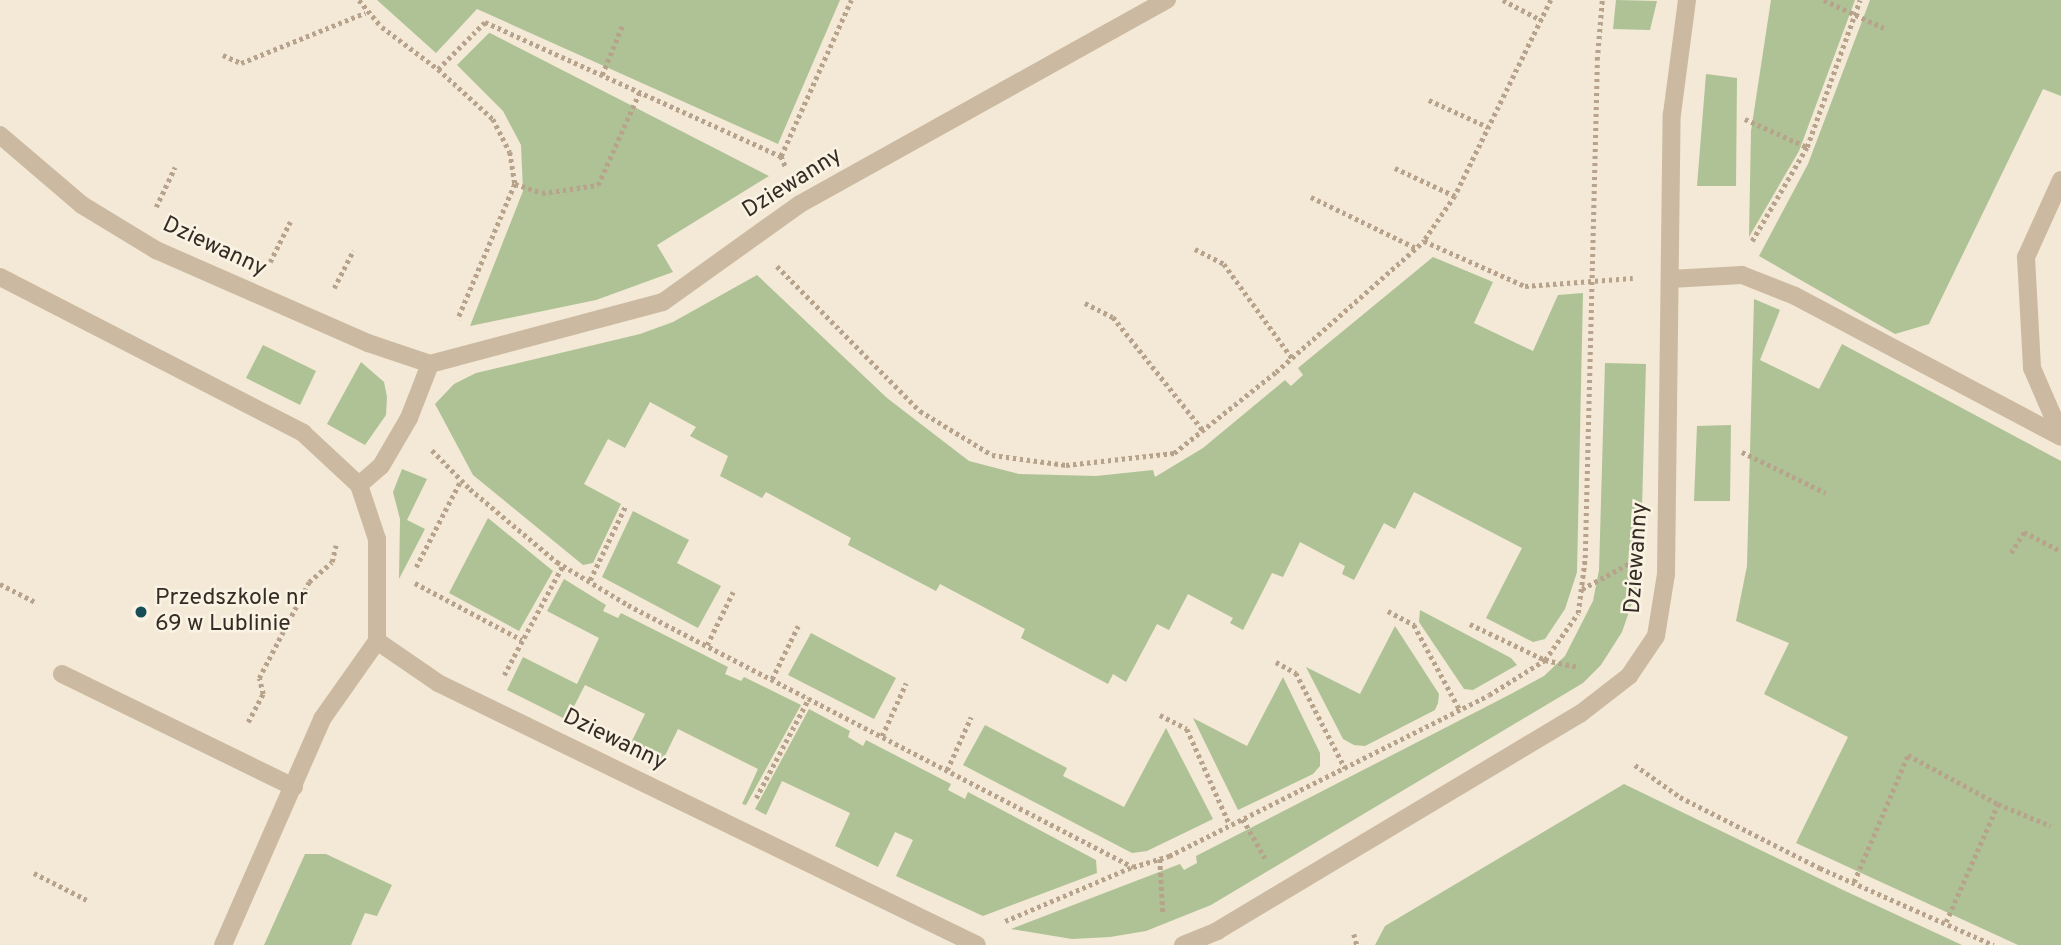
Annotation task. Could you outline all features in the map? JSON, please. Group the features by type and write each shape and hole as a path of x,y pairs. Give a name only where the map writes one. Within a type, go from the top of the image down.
{"street":[{"name":"Dziewanny","path":"0,135 82,205 156,250 368,343 430,364 663,302 800,204 1167,0"},
{"name":"Dziewanny","path":"1183,945 1217,931 1580,714 1629,676 1656,636 1666,543 1672,114 1687,0"},
{"path":"2061,180 2026,257 2032,368 2061,436"},
{"path":"1670,279 1742,275 1795,296 2061,436"},
{"path":"0,277 303,433 359,485 377,539 377,641 322,719 223,945"},
{"path":"359,485 381,466 409,418 430,364"},
{"name":"Dziewanny","path":"377,641 438,683 977,945"},
{"path":"62,674 247,767 294,787"}],"path":[{"path":"359,0 365,13 439,69 494,119 510,152 515,184 455,326 430,364"},
{"path":"439,69 485,22 781,156 851,0"},
{"path":"1503,0 1541,20"},
{"path":"774,262 920,411 992,455 1066,465 1174,453 1292,358 1424,241 1455,196 1551,0"},
{"path":"998,924 1133,867 1160,859 1461,710 1545,660 1578,613 1595,278 1597,60 1602,0"},
{"path":"1824,0 1884,28"},
{"path":"1744,253 1807,147 1860,0"},
{"path":"223,55 241,63 365,13"},
{"path":"602,75 622,26"},
{"path":"515,184 541,193 598,185 640,91"},
{"path":"1429,100 1488,127"},
{"path":"1745,119 1807,147"},
{"path":"1395,168 1455,196"},
{"path":"1311,197 1416,248"},
{"path":"1424,241 1525,286 1595,278 1670,279"},
{"path":"1195,249 1224,264 1292,358"},
{"path":"1085,303 1113,317 1203,430"},
{"path":"409,418 461,480 563,565 707,645 1133,867"},
{"path":"1742,452 1826,493"},
{"path":"377,590 406,586 461,480"},
{"path":"590,580 625,507"},
{"path":"2011,553 2024,532 2061,551"},
{"path":"247,767 238,739 263,694 259,678 309,582 332,562 336,545 333,534"},
{"path":"1581,590 1666,543"},
{"path":"499,686 563,565"},
{"path":"409,580 522,640"},
{"path":"0,584 35,602"},
{"path":"707,645 733,592"},
{"path":"1388,611 1414,625 1461,710"},
{"path":"1471,624 1545,660"},
{"path":"772,679 798,626"},
{"path":"1276,662 1296,673 1345,768"},
{"path":"882,736 906,683"},
{"path":"750,808 809,698"},
{"path":"1160,715 1186,729 1230,825"},
{"path":"947,770 971,717"},
{"path":"1854,882 1908,755 1998,804 2051,826"},
{"path":"1635,765 1679,797 1854,882 1994,945"},
{"path":"1946,922 1998,804"},
{"path":"1243,819 1283,890"},
{"path":"1160,859 1164,920"},
{"path":"34,873 87,900"},
{"path":"1354,934 1357,945"}],"green space":[{"path":"377,0 840,0 778,144 477,9 436,53"},
{"path":"1616,0 1657,1 1650,30 1613,29"},
{"path":"1771,0 1855,0 1799,151 1749,237 1751,131"},
{"path":"1870,0 2061,0 2061,96 2043,89 1929,324 1895,334 1759,256 1808,164"},
{"path":"489,33 769,176 657,245 673,272 596,300 470,326 523,191 521,145 503,111 457,65"},
{"path":"1706,74 1737,78 1736,186 1697,186"},
{"path":"1433,257 1493,282 1474,323 1533,351 1558,295 1583,293 1577,572 1565,609 1545,639 1533,642 1486,618 1522,548 1414,492 1395,529 1384,523 1354,580 1342,574 1345,566 1300,542 1283,577 1272,573 1243,630 1230,623 1233,618 1188,594 1169,630 1157,624 1126,682 1113,674 1108,684 1021,638 1025,629 940,584 936,591 848,545 851,538 766,492 762,498 720,476 728,456 690,436 696,427 650,402 625,448 608,439 584,484 621,504 593,563 583,565 473,475 435,404 454,384 476,373 640,334 673,322 757,275 887,398 969,461 1019,474 1096,476 1153,470 1155,477 1203,448 1285,380 1291,386 1303,375 1298,368"},
{"path":"1754,299 1780,310 1760,360 1819,389 1842,344 2061,461 2061,945 2018,945 1796,843 1848,737 1764,694 1789,643 1736,621 1747,566"},
{"path":"263,345 316,371 300,405 246,378"},
{"path":"361,362 384,382 387,397 386,415 365,445 327,424"},
{"path":"1605,363 1646,364 1640,580 1622,632 1601,665 1583,683 1211,905 1146,931 1110,937 1072,939 1011,929 1180,864 1184,870 1197,863 1196,856 1544,676 1565,656 1593,601 1599,570"},
{"path":"1731,425 1730,501 1694,501 1697,426"},
{"path":"402,469 427,479 407,520 425,529 399,579 400,519 393,492"},
{"path":"633,511 689,540 677,563 721,586 698,628 602,577"},
{"path":"488,518 553,571 519,631 449,593"},
{"path":"564,579 606,605 603,611 618,618 621,613 728,667 725,674 741,681 744,677 801,705 746,805 742,804 758,769 678,729 661,764 628,749 645,714 585,685 567,720 507,690 523,657 577,684 599,638 547,611"},
{"path":"1420,610 1511,658 1517,665 1473,690 1464,689 1419,622"},
{"path":"1395,626 1439,694 1438,703 1435,710 1365,746 1354,745 1343,739 1306,667 1360,694"},
{"path":"811,633 896,678 874,719 788,675"},
{"path":"1283,677 1320,753 1320,766 1313,774 1238,810 1193,718 1247,746"},
{"path":"809,709 850,731 848,737 863,746 866,740 951,784 948,790 965,799 968,792 1096,860 1097,873 983,916 896,876 913,840 895,832 878,867 835,846 850,813 782,781 766,815 755,809"},
{"path":"985,725 1067,768 1063,776 1124,807 1166,728 1213,819 1147,851 1132,853 963,765"},
{"path":"1624,784 1962,945 1375,945 1385,926"},
{"path":"305,854 326,854 392,885 377,916 365,913 351,945 264,945"}],"place":[{"name":"Przedszkole nr 69 w Lublinie","path":"141,612"}]}
